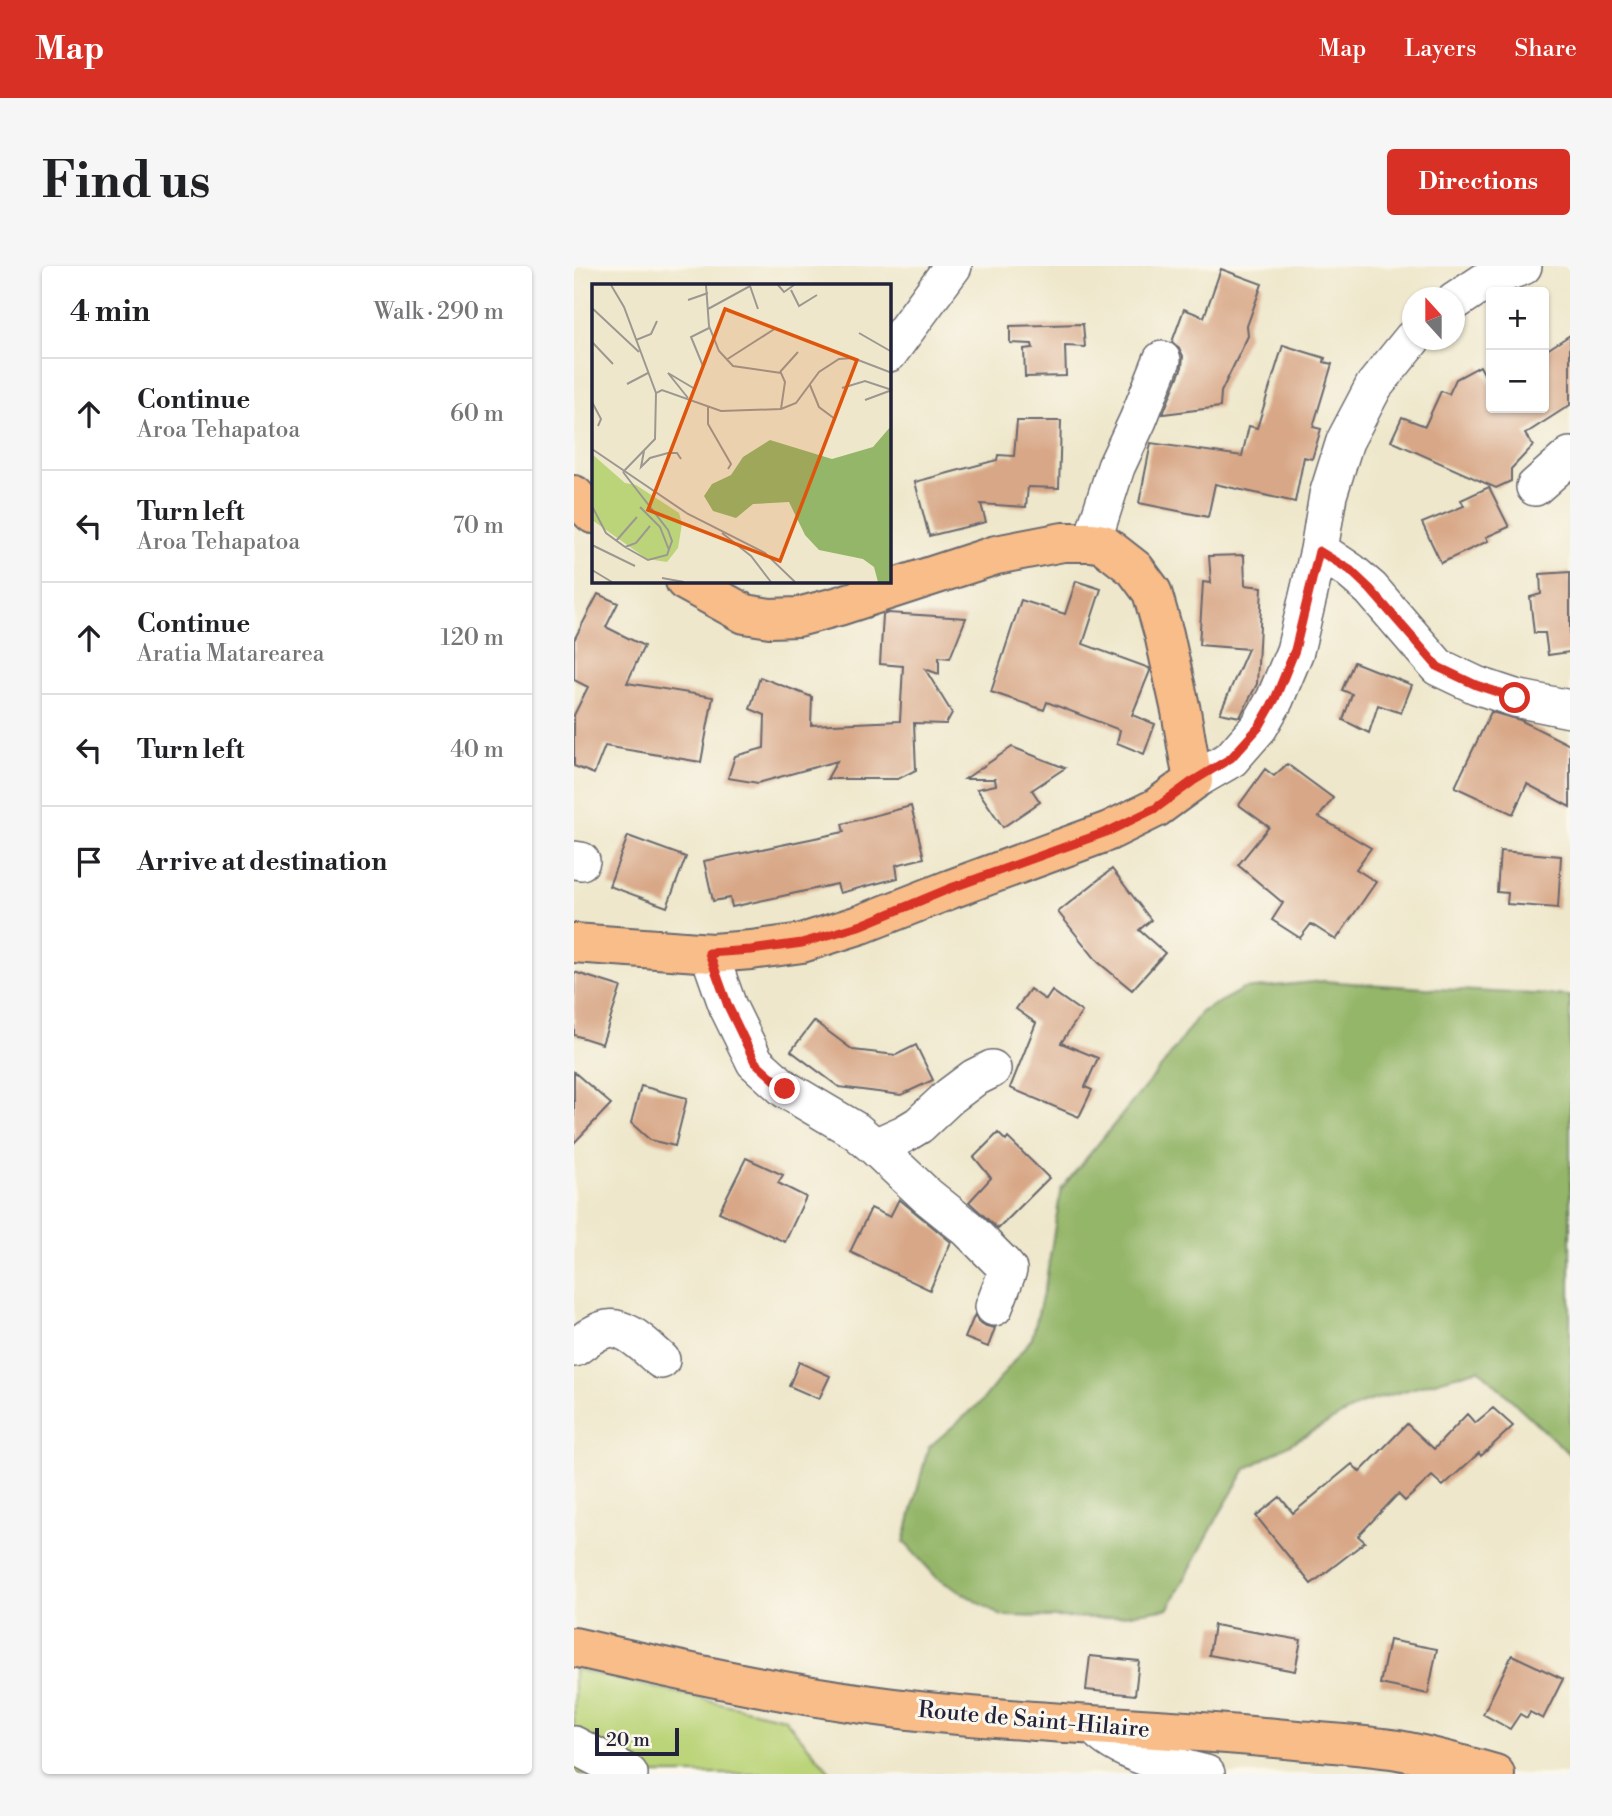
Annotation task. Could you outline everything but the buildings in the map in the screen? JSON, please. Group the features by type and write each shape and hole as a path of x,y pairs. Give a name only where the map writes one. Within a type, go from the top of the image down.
{"main road":[{"path":"574,495 592,513"},
{"path":"574,943 709,953 802,943 862,925 951,888 1109,831 1156,808 1193,781 1181,711 1152,592 1135,569 1103,544 1063,542 996,555 798,617 770,618 745,614 706,586"},
{"name":"Route de Saint-Hilaire","path":"574,1647 850,1703 956,1715 1215,1732 1396,1750 1495,1774"}],"street":[{"path":"891,350 953,266"},
{"path":"1465,295 1490,278 1523,266"},
{"path":"1193,781 1231,758 1259,727 1275,699 1295,650 1319,551 1328,495 1345,441 1374,386 1403,350"},
{"path":"1092,542 1116,467 1139,420 1162,360"},
{"path":"1535,487 1570,456"},
{"path":"1319,551 1350,570 1370,589 1438,667 1476,685 1515,698 1570,709"},
{"path":"709,953 728,1006 755,1062 785,1089 856,1131 926,1195 967,1228 1004,1265 1008,1270 994,1307"},
{"path":"875,1147 912,1130 966,1084 992,1069"},
{"path":"574,1348 604,1329 620,1330 636,1339 661,1360"},
{"path":"1094,1726 1101,1735 1137,1754 1206,1774"},
{"path":"574,1745 629,1774"}],"green space":[{"path":"1323,981 1570,996 1570,1455 1479,1369 1363,1403 1246,1469 1169,1608 1104,1618 1002,1616 938,1579 904,1542 928,1448 981,1402 1032,1338 1046,1281 1061,1189 1163,1065 1201,1012 1243,989"},
{"path":"574,1669 784,1718 832,1774 574,1774"}],"route":[{"path":"785,1089 755,1062 728,1006 709,953 802,943 862,925 951,888 1109,831 1156,808 1231,758 1259,727 1275,699 1295,650 1319,551 1350,570 1370,589 1438,667 1476,685 1515,698"}]}
